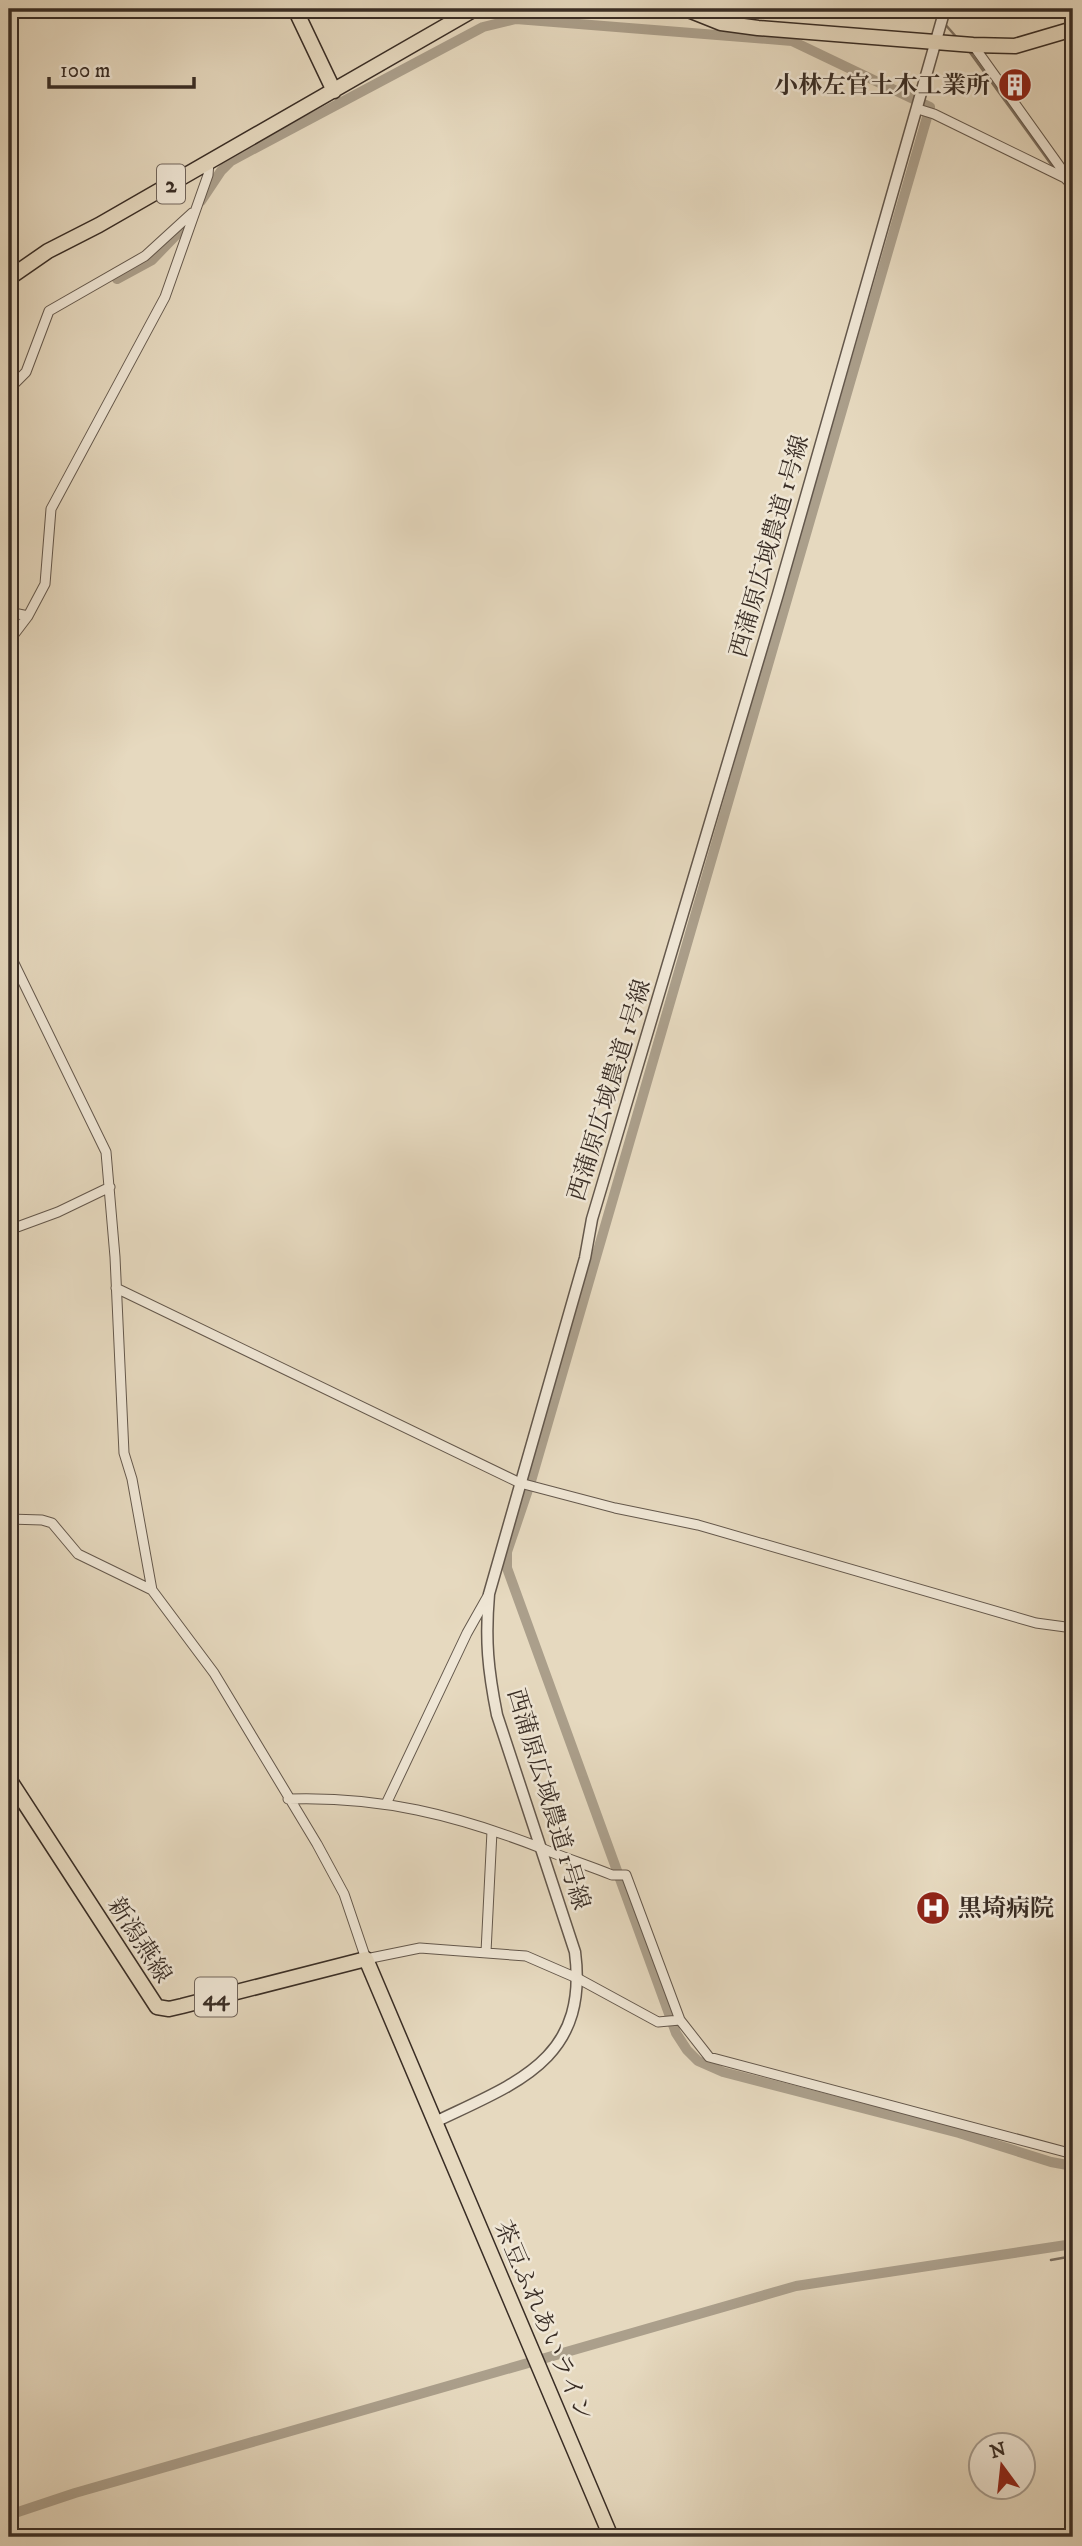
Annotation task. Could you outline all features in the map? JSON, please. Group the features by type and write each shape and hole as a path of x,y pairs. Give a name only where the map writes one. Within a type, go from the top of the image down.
{"main road":[{"path":"295,9 334,91"},
{"name":"2","path":"9,278 48,251 475,9"},
{"path":"686,9 721,23 758,28 938,38 972,45 1015,46 1073,29"},
{"name":"新潟燕線","path":"9,1779 157,2007 169,2009 182,2006 366,1958"},
{"path":"366,1958 435,2122"},
{"name":"茶豆ふれあいライン","path":"435,2122 611,2537"}],"street":[{"name":"西蒲原広域農道 1号線","path":"435,2122 529,2075 551,2053 563,2035 575,2008 579,1979 575,1952 497,1715 488,1675 486,1626 489,1594 585,1258 592,1219 778,594 944,13"},
{"path":"972,45 1073,185"},
{"path":"918,109 934,114 1041,166 1073,185"},
{"path":"9,641 28,616 45,584 51,509 159,309 208,175 209,162"},
{"path":"9,389 26,372 49,311 145,256 193,212"},
{"path":"9,612 28,616"},
{"path":"9,953 106,1152 124,1453 132,1479 152,1590 214,1673 344,1894 366,1958 420,1948 526,1956 579,1979 658,2022 680,2020"},
{"path":"9,1230 58,1212 110,1187"},
{"path":"116,1288 520,1483 612,1507 698,1525 1036,1623 1073,1628"},
{"path":"9,1519 52,1523 78,1554 152,1590"},
{"path":"386,1804 467,1633 489,1594"},
{"path":"288,1799 334,1798 386,1804 462,1819 612,1875 626,1875 680,2020 709,2057 1073,2154"},
{"path":"486,1952 492,1831"}],"waterway":[{"path":"934,9 940,17"},
{"path":"201,201 231,161 483,27 516,19 792,41 930,107 531,1481 507,1552 507,1568 676,2033 687,2050 698,2061 723,2072 959,2133 1051,2162 1073,2166"},
{"path":"944,23 958,39"},
{"path":"969,51 1056,171"},
{"path":"1066,185 1073,195"},
{"path":"117,279 152,260 192,215"},
{"path":"9,2515 75,2493 796,2286 1073,2244"},
{"path":"1051,2260 1073,2256"}],"place":[{"name":"小林左官土木工業所","path":"1015,85"},
{"name":"黒埼病院","path":"933,1908"}]}
